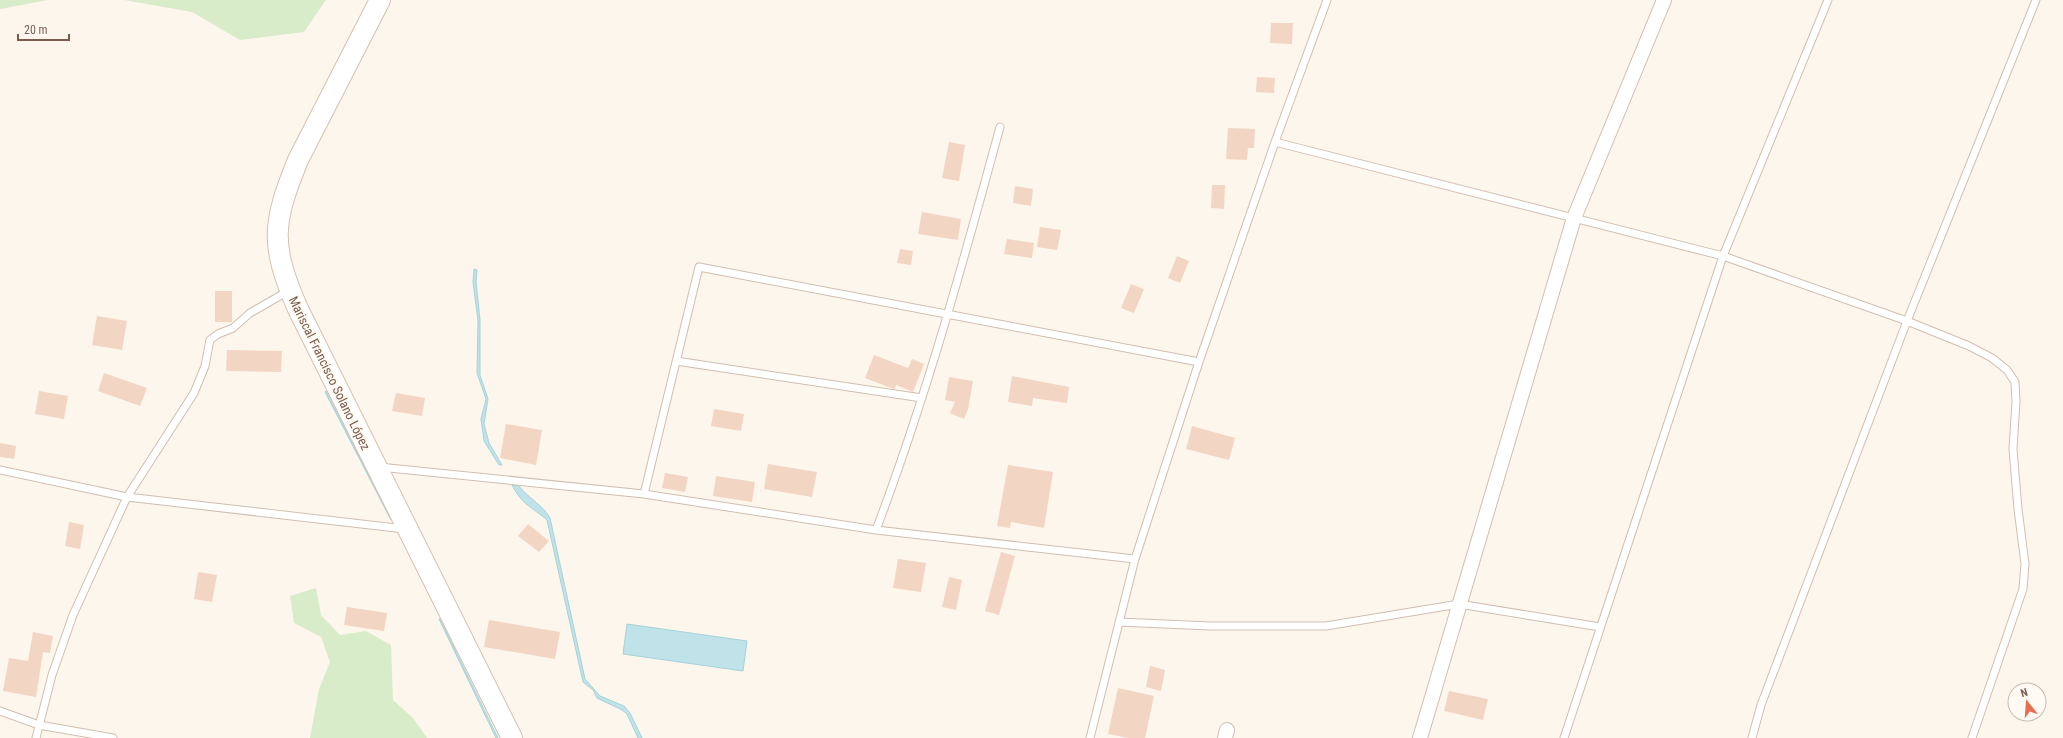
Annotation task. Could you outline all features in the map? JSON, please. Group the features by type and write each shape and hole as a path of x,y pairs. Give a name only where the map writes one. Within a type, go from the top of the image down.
{"main road":[{"name":"Mariscal Francisco Solano López","path":"380,0 298,160 287,186 278,217 277,249 290,290 512,738"}],"street":[{"path":"1420,738 1574,218 1664,0"}],"lane":[{"path":"1090,738 1135,559 1199,362 1275,142 1327,0"},
{"path":"1564,738 1723,256 1828,0"},
{"path":"1752,738 1761,704 1907,321 2036,0"},
{"path":"876,530 905,452 949,314 1000,127"},
{"path":"1275,142 1723,256 1907,321 1969,346 1992,358 2007,370 2015,382 2016,402 2014,449 2018,509 2025,564 2022,589 1972,738"},
{"path":"644,494 699,267 1199,362"},
{"path":"36,738 52,675 73,615 127,497 194,393 205,366 210,340 218,334 233,328 250,313 290,290"},
{"path":"676,361 922,398"},
{"path":"377,467 644,494 876,530 1135,559"},
{"path":"0,470 127,497 408,529"},
{"path":"1120,622 1210,626 1326,626 1459,604 1600,627"},
{"path":"0,711 39,725 113,738"}],"green space":[{"path":"0,0 48,0 0,9"},
{"path":"124,0 326,0 304,32 240,40 192,12"},
{"path":"316,588 321,615 340,635 366,631 391,645 393,700 413,718 427,738 310,738 319,689 330,662 321,637 294,623 290,596"}],"water":[{"path":"474,269 477,270 476,282 480,320 480,375 488,399 484,424 489,443 502,465 499,465 484,441 481,419 486,399 477,373 478,321 473,282"},
{"path":"326,391 391,520 325,392"},
{"path":"512,485 518,485 547,513 550,518 585,679 600,696 624,706 630,713 642,738 638,738 627,714 597,698 593,690 583,682 547,520 524,502"},
{"path":"440,619 498,738 496,738"},
{"path":"627,624 747,641 743,671 623,654"}],"building":[{"path":"1271,23 1293,23 1292,44 1270,43"},
{"path":"1257,77 1275,78 1274,93 1256,92"},
{"path":"1228,128 1255,129 1254,148 1248,148 1247,160 1226,159"},
{"path":"949,142 965,145 959,181 942,178"},
{"path":"1212,185 1225,185 1224,209 1211,208"},
{"path":"1015,186 1033,189 1031,206 1013,203"},
{"path":"922,212 961,219 958,240 918,234"},
{"path":"1040,227 1061,230 1057,250 1037,247"},
{"path":"1007,239 1034,243 1032,258 1004,254"},
{"path":"900,249 913,251 911,265 897,263"},
{"path":"1177,256 1189,261 1180,283 1168,278"},
{"path":"1131,284 1144,289 1134,313 1121,308"},
{"path":"215,291 232,291 232,322 215,322"},
{"path":"97,316 127,321 122,350 92,345"},
{"path":"227,350 282,351 281,372 226,371"},
{"path":"874,355 908,368 912,359 924,364 913,392 896,385 895,389 891,388 865,378"},
{"path":"104,373 147,388 140,406 98,391"},
{"path":"1012,376 1069,387 1067,403 1033,398 1032,406 1008,402"},
{"path":"949,377 973,381 968,409 964,419 950,413 955,402 945,400"},
{"path":"39,391 68,396 64,419 35,414"},
{"path":"396,393 425,398 422,416 392,411"},
{"path":"714,409 744,414 741,431 711,426"},
{"path":"506,424 542,430 536,465 500,458"},
{"path":"1192,426 1235,438 1229,460 1186,449"},
{"path":"0,443 16,446 14,459 0,457"},
{"path":"768,464 817,472 812,497 764,489"},
{"path":"1008,465 1053,472 1044,528 1011,522 1010,528 997,526"},
{"path":"665,473 688,477 685,492 662,488"},
{"path":"716,476 755,482 752,502 713,496"},
{"path":"69,522 84,525 80,549 65,546"},
{"path":"528,524 549,541 539,552 518,536"},
{"path":"1001,552 1015,556 999,615 985,611"},
{"path":"898,559 926,563 921,592 893,588"},
{"path":"198,572 217,575 212,602 194,599"},
{"path":"949,577 962,580 956,610 942,607"},
{"path":"347,607 387,613 384,631 344,625"},
{"path":"489,620 560,632 555,659 484,647"},
{"path":"33,632 53,636 50,653 43,652 36,697 3,691 9,658 28,661"},
{"path":"1150,666 1165,670 1161,691 1146,687"},
{"path":"1118,688 1154,696 1145,738 1128,738 1108,734"},
{"path":"1449,691 1488,699 1483,720 1444,711"}]}
